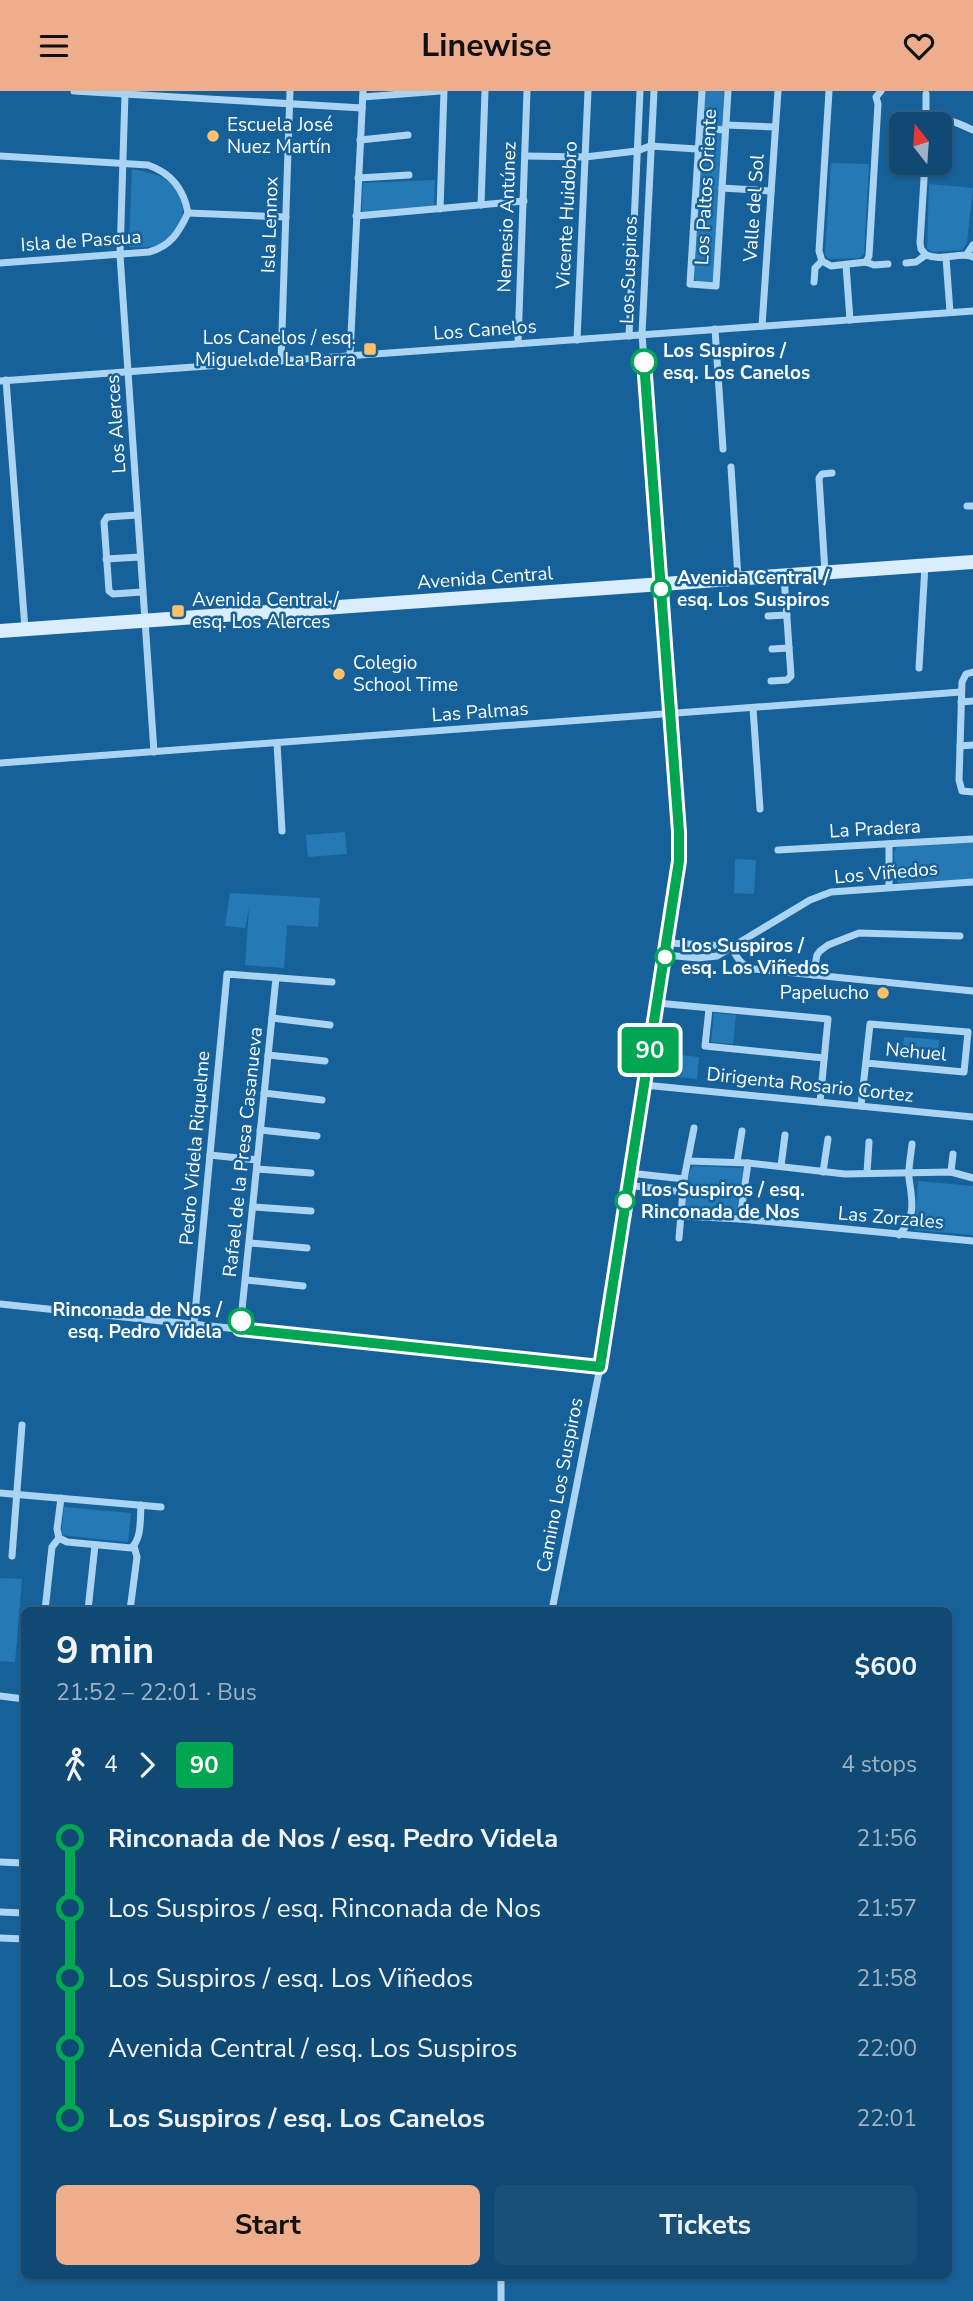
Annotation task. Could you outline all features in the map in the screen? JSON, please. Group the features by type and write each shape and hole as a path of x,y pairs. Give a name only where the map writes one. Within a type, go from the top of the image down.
{"street":[{"path":"74,91 213,95 362,108"},
{"name":"Isla Lennox","path":"281,361 290,91"},
{"path":"350,355 363,94 443,91 440,209"},
{"path":"481,205 485,91"},
{"name":"Nemesio Antúnez","path":"518,343 527,91"},
{"name":"Vicente Huidobro","path":"577,340 589,91"},
{"name":"Los Suspiros","path":"629,335 640,91"},
{"name":"Los Suspiros","path":"600,1367 678,876 680,847 642,334 654,91"},
{"path":"525,156 586,157 637,151 650,146 697,149 702,91"},
{"name":"Los Paltos Oriente","path":"697,149 690,284 716,286 728,91"},
{"name":"Valle del Sol","path":"762,326 778,91"},
{"path":"829,91 819,251 822,261 831,266 866,262 871,265 888,264"},
{"path":"866,262 869,256 878,104 876,93"},
{"name":"Los Alerces","path":"125,94 120,255 154,752"},
{"path":"926,94 926,112"},
{"path":"952,122 973,129"},
{"path":"700,128 775,127"},
{"path":"360,140 408,135"},
{"path":"0,156 148,165 160,169 176,182 183,194 188,213 286,217"},
{"path":"358,178 409,175"},
{"path":"924,175 921,249 933,258 946,258 970,255 973,245"},
{"path":"722,188 771,191"},
{"path":"356,216 524,201"},
{"name":"Isla de Pascua","path":"0,263 144,253 160,249 177,234 188,213"},
{"path":"906,263 916,262 926,255"},
{"path":"946,258 950,312"},
{"path":"814,282 815,268 822,261"},
{"path":"846,265 850,320"},
{"name":"Los Canelos","path":"3,381 973,311"},
{"path":"715,329 723,449"},
{"path":"3,381 25,630"},
{"path":"731,467 738,579"},
{"path":"825,572 819,478 823,474 832,473"},
{"path":"137,515 104,519 110,592 142,592"},
{"path":"107,559 140,557"},
{"name":"Avenida Central","path":"0,631 973,562"},
{"path":"919,668 925,564"},
{"path":"771,681 790,679 784,575"},
{"path":"768,616 787,614"},
{"path":"772,649 789,647"},
{"path":"973,671 964,675 961,692 959,786 962,791 973,792"},
{"name":"Las Palmas","path":"0,763 961,692"},
{"path":"961,702 973,701"},
{"path":"753,708 760,809"},
{"path":"277,743 282,831"},
{"path":"960,746 973,745"},
{"name":"La Pradera","path":"778,850 973,839"},
{"path":"889,887 890,844"},
{"name":"Los Viñedos","path":"665,955 710,958 717,956 818,897 845,890 973,882"},
{"path":"813,975 820,951 859,933 960,936"},
{"path":"667,943 731,946 745,967 973,991"},
{"name":"Pedro Videla Riquelme","path":"194,1324 227,974 276,978"},
{"path":"276,978 332,982"},
{"name":"Rafael de la Presa Casanueva","path":"240,1329 276,978"},
{"path":"657,1003 828,1019 820,1102"},
{"path":"709,1009 705,1046 824,1058"},
{"path":"272,1018 330,1025"},
{"name":"Nehuel","path":"870,1024 968,1032 964,1072 866,1063 870,1024"},
{"path":"268,1055 325,1061"},
{"path":"861,1106 866,1063"},
{"name":"Dirigenta Rosario Cortez","path":"644,1085 973,1117"},
{"path":"264,1093 322,1100"},
{"path":"680,1238 684,1179 694,1128"},
{"path":"260,1130 317,1136"},
{"path":"737,1162 742,1131"},
{"path":"781,1166 785,1135"},
{"path":"823,1172 828,1139"},
{"path":"867,1173 869,1142"},
{"path":"900,1235 913,1208 909,1174 912,1144"},
{"path":"210,1154 257,1160"},
{"path":"951,1173 953,1154"},
{"path":"688,1160 737,1162 823,1172 951,1173 973,1178"},
{"path":"740,1219 748,1163"},
{"path":"257,1169 311,1174"},
{"path":"629,1173 684,1179"},
{"path":"627,1185 683,1192"},
{"path":"254,1207 311,1211"},
{"name":"Las Zorzales","path":"681,1216 973,1241"},
{"path":"250,1243 307,1248"},
{"path":"246,1280 303,1286"},
{"path":"0,1304 600,1367"},
{"name":"Camino Los Suspiros","path":"553,1607 600,1367"},
{"path":"12,1556 22,1425"},
{"path":"0,1493 162,1507"},
{"path":"59,1538 57,1529 61,1498"},
{"path":"59,1538 67,1542 127,1549 134,1546 138,1538 141,1505"},
{"path":"45,1607 52,1547 59,1538"},
{"path":"88,1607 95,1545"},
{"path":"130,1607 137,1557 134,1546"},
{"path":"0,1696 21,1699"},
{"path":"0,1862 21,1863"},
{"path":"0,1912 21,1913"},
{"path":"0,1938 21,1939"},
{"path":"500,2279 500,2301"}],"shaded area":[{"path":"704,91 724,91 714,281 708,283 696,282 693,276"},
{"path":"831,163 869,164 864,254 860,258 828,259 825,254"},
{"path":"132,169 164,178 175,187 179,195 182,219 174,235 163,243 148,247 129,247"},
{"path":"435,180 434,206 362,212 363,183"},
{"path":"929,184 973,188 967,243 962,250 933,252 927,249"},
{"path":"345,832 347,854 308,857 306,835"},
{"path":"973,842 973,879 899,883 894,878 894,853 897,846"},
{"path":"735,859 756,860 754,894 734,893"},
{"path":"230,893 320,898 318,927 287,925 284,968 245,965 249,908 245,928 225,926"},
{"path":"714,1013 736,1015 733,1044 711,1042"},
{"path":"904,1037 939,1040 937,1062 902,1059"},
{"path":"663,1053 699,1057 697,1079 660,1075"},
{"path":"693,1166 743,1168 737,1214 686,1209 686,1187"},
{"path":"918,1181 973,1186 973,1235 914,1230"},
{"path":"64,1507 131,1513 128,1542 61,1535"},
{"path":"0,1578 22,1579 15,1662 0,1661"}],"bus line":[{"name":"90","path":"241,1321 240,1329 600,1367 679,861 644,362"}],"place":[{"name":"Escuela José Nuez Martín","path":"213,136"},
{"name":"Los Canelos / esq. Miguel de La Barra","path":"370,349"},
{"name":"Los Suspiros / esq. Los Canelos","path":"644,362"},
{"name":"Avenida Central / esq. Los Suspiros","path":"661,589"},
{"name":"Avenida Central / esq. Los Alerces","path":"178,611"},
{"name":"Colegio School Time","path":"339,674"},
{"name":"Los Suspiros / esq. Los Viñedos","path":"665,957"},
{"name":"Papelucho","path":"883,993"},
{"name":"Los Suspiros / esq. Rinconada de Nos","path":"625,1201"},
{"name":"Rinconada de Nos / esq. Pedro Videla","path":"241,1321"}]}
